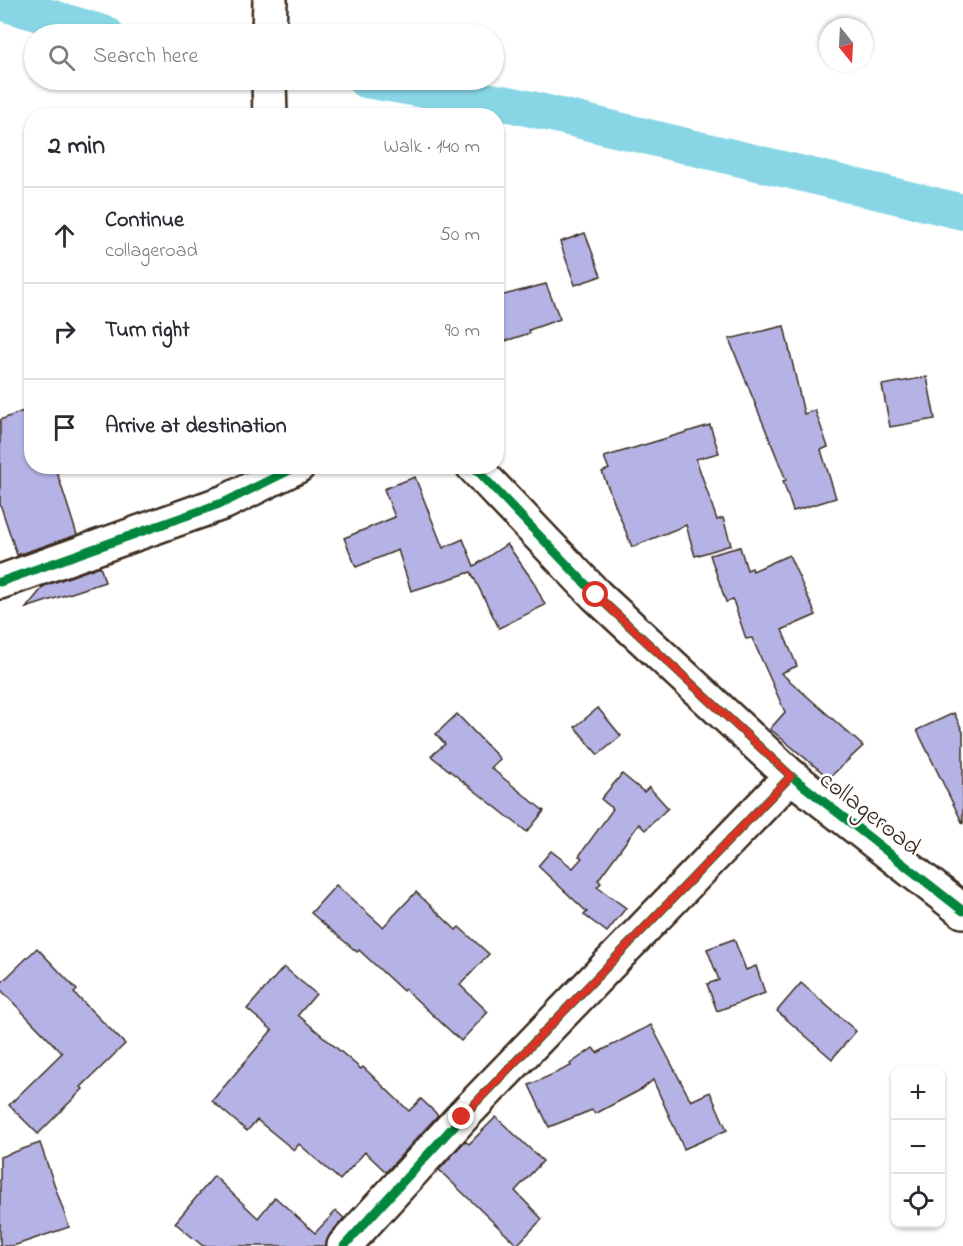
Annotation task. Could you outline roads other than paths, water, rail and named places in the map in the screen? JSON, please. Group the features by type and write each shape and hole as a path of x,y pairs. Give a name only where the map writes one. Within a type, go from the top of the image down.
{"street":[{"path":"269,24 270,0"},
{"path":"269,90 270,108"},
{"path":"0,582 225,502 282,474"},
{"name":"collageroad","path":"481,474 596,595 791,776 963,911"},
{"path":"344,1246 462,1117 791,776"}],"waterway":[{"path":"0,2 73,24"},
{"path":"425,90 514,105 963,212"}]}
